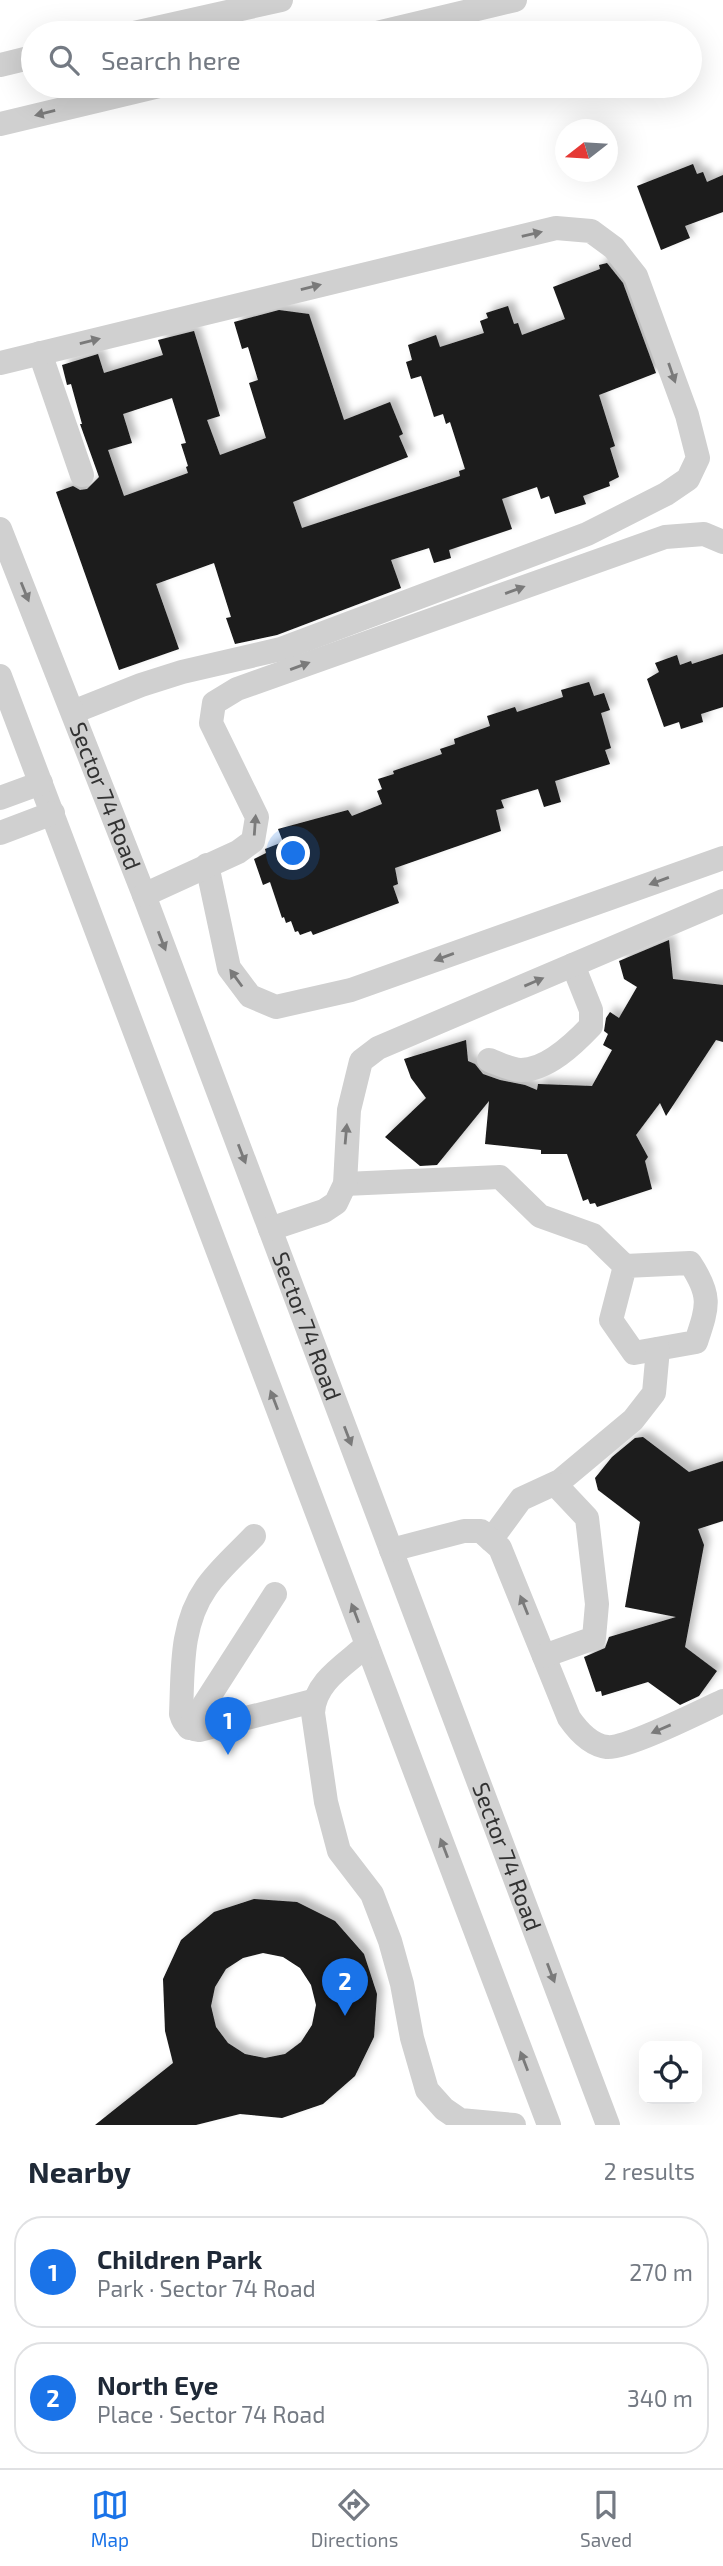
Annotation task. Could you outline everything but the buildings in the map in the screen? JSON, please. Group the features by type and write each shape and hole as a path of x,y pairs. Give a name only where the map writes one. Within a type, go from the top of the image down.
{"street":[{"path":"187,21 281,0"},
{"path":"427,21 514,0"},
{"path":"0,65 21,60"},
{"path":"0,124 109,98"},
{"path":"0,362 556,228 591,231 614,248 636,276 683,403 698,458 688,479 666,494 587,534 281,649 182,672 73,712"},
{"path":"40,353 82,475"},
{"name":"Sector 74 Road","path":"0,529 144,895 608,2125"},
{"path":"144,895 238,852 253,841 257,817 211,723 214,703 237,689 665,537 704,534 723,542"},
{"path":"0,676 548,2125"},
{"path":"0,798 41,783"},
{"path":"0,833 53,813"},
{"path":"207,865 229,968 250,996 276,1007 351,990 723,858"},
{"path":"270,1229 324,1211 336,1203 345,1184 349,1110 361,1062 378,1048 723,901"},
{"path":"489,1060 520,1070 539,1066 560,1054 591,1026 591,1010 573,965"},
{"path":"345,1184 500,1177 540,1216 593,1235 625,1266 690,1263 702,1281 707,1309 696,1342 634,1353 611,1321 625,1266"},
{"path":"491,1540 521,1499 555,1484 634,1420 654,1393 658,1349"},
{"path":"544,1656 594,1638 597,1604 587,1518 555,1484"},
{"path":"391,1550 464,1531 481,1531 500,1548 569,1718 582,1736 607,1747 633,1741 723,1701"},
{"path":"254,1536 205,1589 189,1623 183,1655 181,1714 190,1728 199,1730 313,1700"},
{"path":"190,1728 275,1594"},
{"path":"367,1646 319,1687 313,1700 326,1802 339,1851 372,1894 390,1941 426,2090 444,2109 460,2120 514,2125"}],"place":[{"name":"Children Park","path":"228,1755"},
{"name":"North Eye","path":"345,2016"}]}
